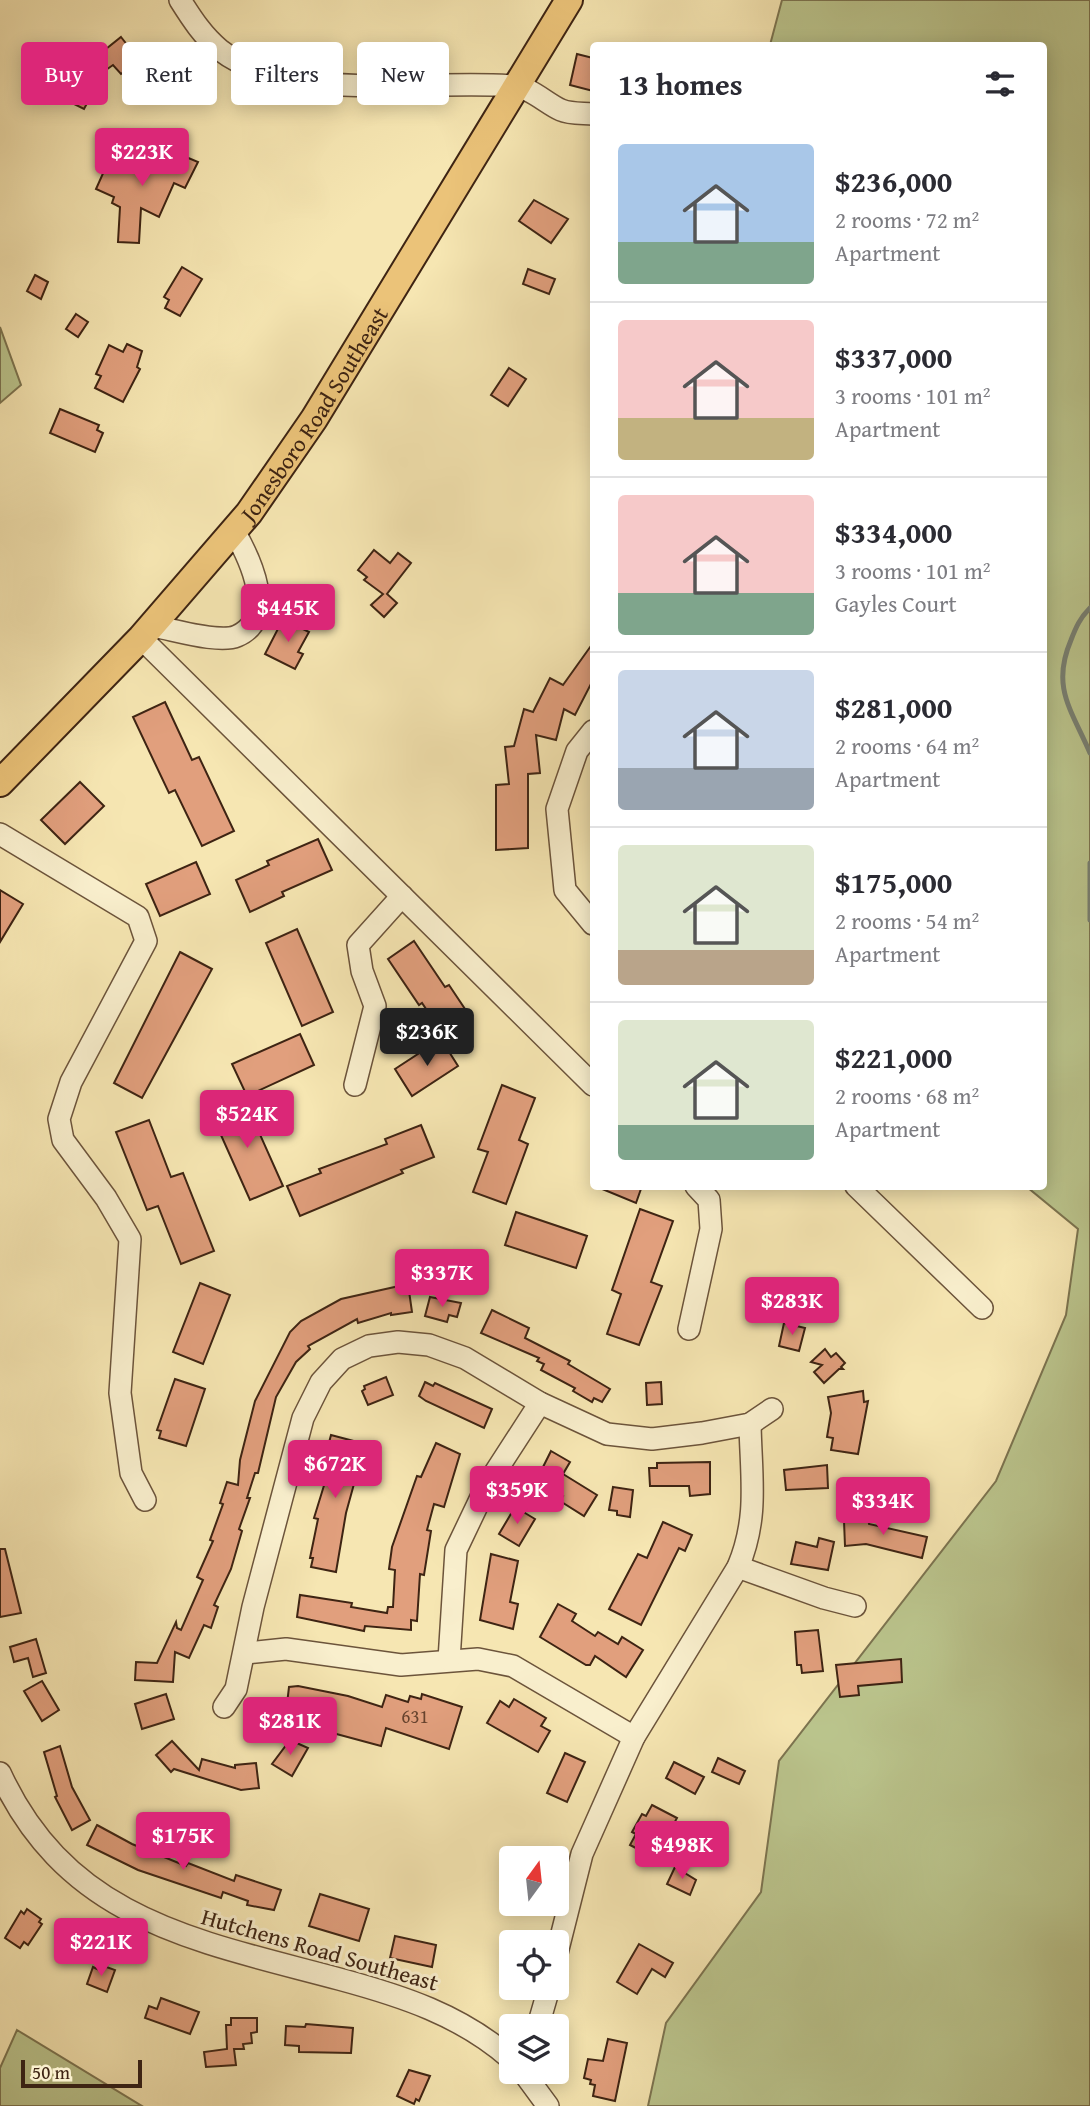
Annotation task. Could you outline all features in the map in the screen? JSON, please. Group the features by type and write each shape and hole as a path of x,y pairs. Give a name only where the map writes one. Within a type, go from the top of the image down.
{"main road":[{"name":"Jonesboro Road Southeast","path":"0,783 147,632 234,531 314,419 569,0"}],"street":[{"path":"180,0 201,33 223,52 290,80 325,85 432,83 519,86 564,112 590,114"},
{"path":"147,632 222,638 237,636 251,624 260,601 248,555 234,531"},
{"path":"147,632 402,896 590,1082"},
{"path":"590,736 577,751 556,809 565,890 590,920"},
{"path":"0,834 138,917 146,941 71,1082 59,1119 63,1140 106,1198 130,1239 120,1393 131,1473 145,1500"},
{"path":"355,1084 375,1006 362,971 358,945 402,896"},
{"path":"689,1329 711,1228 709,1200 700,1190"},
{"path":"860,1190 982,1308"},
{"path":"224,1707 236,1689 246,1653 253,1608 303,1418 321,1382 342,1359 369,1346 398,1342 429,1345 465,1358 540,1403 607,1434 641,1437 690,1434 750,1424 772,1409"},
{"path":"449,1660 456,1550 488,1485 540,1403"},
{"path":"563,1930 582,1854 634,1737 738,1567 750,1539 753,1520 750,1424"},
{"path":"738,1567 824,1598 855,1606"},
{"path":"246,1653 286,1649 318,1651 401,1665 478,1659 513,1666 634,1737"},
{"name":"Hutchens Road Southeast","path":"0,1773 13,1802 41,1840 65,1865 113,1903 161,1928 200,1942 403,1996 440,2012 499,2048"},
{"path":"532,2084 548,2106"}],"green space":[{"path":"782,0 1090,0 1090,2106 648,2106 666,2023 761,1892 779,1761 996,1481 1066,1315 1078,1229 1031,1190 1047,1190 1047,42 771,42"},
{"path":"0,327 21,385 0,403"},
{"path":"17,2030 142,2106 0,2106 0,2068"}],"building":[{"path":"121,37 125,42 122,42 121,74 113,65 108,69 108,47"},
{"path":"577,54 590,57 590,90 570,85"},
{"path":"167,149 198,162 185,188 174,183 159,217 141,208 139,243 118,242 120,207 112,203 114,197 96,189 113,151 156,170"},
{"path":"534,200 568,219 551,243 519,221"},
{"path":"182,267 202,279 180,316 165,308 169,300 164,297"},
{"path":"528,269 555,279 549,294 523,284"},
{"path":"35,275 48,282 41,299 27,291"},
{"path":"76,314 88,322 78,337 66,329"},
{"path":"127,344 142,351 137,367 140,369 123,402 95,388 101,376 96,374 109,345 123,352"},
{"path":"509,368 526,379 508,406 491,395"},
{"path":"60,409 99,425 97,430 103,433 95,452 50,433"},
{"path":"374,550 390,563 398,553 411,563 387,594 397,603 384,617 371,605 383,594 364,580 367,577 358,570"},
{"path":"283,619 309,632 298,652 303,654 295,669 265,654"},
{"path":"590,647 590,686 575,715 564,709 556,740 536,735 540,773 528,774 528,848 496,850 496,785 509,784 505,747 514,746 524,709 533,712 550,678 563,685"},
{"path":"165,702 192,760 199,757 234,831 202,846 175,790 169,793 133,717"},
{"path":"80,782 104,806 65,844 41,820"},
{"path":"318,839 332,870 282,892 284,896 250,912 236,880 269,865 267,861"},
{"path":"196,862 210,894 160,916 146,884"},
{"path":"0,890 23,904 0,942"},
{"path":"297,929 333,1012 302,1026 266,943"},
{"path":"414,941 445,987 449,985 469,1015 442,1033 388,959"},
{"path":"180,952 212,969 142,1098 114,1083"},
{"path":"300,1034 314,1065 247,1096 232,1064"},
{"path":"441,1039 458,1066 412,1096 395,1069"},
{"path":"502,1085 535,1098 519,1140 528,1144 506,1204 473,1192 488,1152 478,1149"},
{"path":"245,1101 283,1186 250,1200 212,1115"},
{"path":"149,1120 171,1177 183,1173 214,1251 181,1264 158,1206 147,1210 116,1132"},
{"path":"421,1125 434,1157 401,1170 403,1173 300,1216 287,1186 321,1173 319,1169 387,1144 385,1139"},
{"path":"605,1190 641,1190 636,1203"},
{"path":"640,1209 673,1221 651,1282 662,1286 639,1345 607,1334 621,1294 612,1290"},
{"path":"516,1212 587,1236 576,1268 505,1245"},
{"path":"200,1283 230,1295 203,1364 173,1352"},
{"path":"408,1284 412,1312 391,1313 358,1323 357,1319 308,1346 310,1349 296,1362 276,1397 258,1473 255,1473 239,1529 242,1531 231,1569 214,1605 218,1607 211,1628 204,1625 189,1658 175,1652 173,1682 135,1680 136,1662 157,1663 176,1622 177,1628 181,1630 203,1580 197,1577 213,1541 210,1540 223,1504 220,1503 227,1482 238,1485 240,1460 255,1401 290,1332 301,1321 341,1299"},
{"path":"430,1297 461,1303 457,1317 449,1315 447,1322 425,1316"},
{"path":"492,1310 529,1328 525,1338 570,1361 568,1364 610,1389 602,1402 594,1398 592,1402 573,1391 575,1388 541,1370 544,1364 537,1361 539,1358 481,1333"},
{"path":"784,1323 805,1328 799,1351 779,1346"},
{"path":"825,1349 831,1357 836,1353 845,1363 841,1367 843,1369 839,1369 824,1383 814,1372 822,1365 811,1362"},
{"path":"386,1377 393,1395 368,1405 362,1391 364,1386"},
{"path":"175,1379 205,1389 186,1446 159,1438 161,1431 157,1430"},
{"path":"425,1382 433,1386 435,1383 492,1409 484,1428 419,1396"},
{"path":"661,1382 662,1404 647,1405 646,1383"},
{"path":"863,1391 864,1402 868,1401 858,1454 831,1450 833,1438 827,1437 831,1413 828,1397"},
{"path":"331,1435 365,1444 346,1513 336,1572 311,1567 313,1558 310,1558 318,1519 314,1518 326,1479 320,1477"},
{"path":"436,1443 460,1454 444,1507 434,1504 427,1530 431,1531 424,1575 420,1574 417,1621 411,1620 411,1630 365,1626 364,1631 297,1617 300,1595 352,1603 351,1607 387,1613 388,1607 393,1607 395,1570 389,1569 392,1547 417,1476 421,1477"},
{"path":"551,1451 570,1462 563,1474 597,1495 584,1516 560,1501 563,1496 536,1481"},
{"path":"710,1462 710,1494 690,1496 689,1486 650,1486 649,1468 657,1468 657,1463"},
{"path":"827,1465 828,1488 786,1490 784,1470"},
{"path":"613,1487 633,1490 630,1517 617,1515 617,1511 609,1510"},
{"path":"515,1507 535,1519 519,1546 499,1534"},
{"path":"868,1515 869,1524 927,1537 922,1558 866,1544 845,1546 844,1521 853,1521 853,1516"},
{"path":"663,1522 692,1535 685,1551 679,1548 641,1625 609,1609 638,1554 647,1558"},
{"path":"819,1538 834,1542 828,1570 791,1564 796,1542 817,1547"},
{"path":"0,1549 5,1549 21,1613 0,1617"},
{"path":"491,1554 518,1561 510,1602 518,1604 513,1629 480,1620"},
{"path":"558,1604 576,1614 572,1621 595,1636 598,1632 618,1644 622,1637 643,1650 626,1677 595,1656 590,1665 586,1665 540,1637"},
{"path":"818,1630 823,1671 802,1673 801,1665 797,1665 795,1632"},
{"path":"36,1639 46,1673 33,1677 28,1658 14,1662 10,1647"},
{"path":"901,1659 902,1682 858,1686 859,1695 840,1697 836,1665"},
{"path":"42,1681 59,1710 42,1721 24,1691"},
{"path":"298,1686 348,1696 382,1707 386,1695 408,1702 410,1696 421,1699 422,1694 462,1707 449,1749 386,1728 381,1746 329,1732 332,1715 287,1704 289,1687"},
{"path":"166,1694 174,1719 142,1729 135,1704"},
{"path":"514,1699 546,1718 541,1726 550,1731 538,1752 487,1723 500,1701 509,1707"},
{"path":"290,1740 308,1748 292,1776 272,1764"},
{"path":"172,1741 199,1770 202,1759 235,1768 235,1765 256,1763 259,1788 241,1790 174,1769 171,1772 156,1755"},
{"path":"60,1746 72,1787 90,1820 72,1830 55,1797 57,1796 44,1752"},
{"path":"565,1753 585,1762 567,1802 547,1793"},
{"path":"718,1758 745,1771 739,1784 712,1772"},
{"path":"674,1762 704,1777 695,1794 666,1778"},
{"path":"652,1805 677,1818 655,1858 630,1845 636,1834 632,1832 642,1814 646,1816"},
{"path":"97,1825 132,1844 186,1866 188,1863 234,1881 236,1875 281,1890 274,1910 247,1905 248,1901 223,1892 221,1898 138,1870 87,1845"},
{"path":"675,1867 696,1880 690,1895 667,1884"},
{"path":"320,1894 369,1909 359,1941 309,1926"},
{"path":"27,1909 41,1919 39,1922 42,1924 28,1945 24,1942 20,1948 5,1938 21,1911 24,1914"},
{"path":"395,1936 436,1945 432,1967 390,1958"},
{"path":"639,1944 673,1963 665,1977 652,1969 637,1994 617,1982"},
{"path":"98,1964 115,1970 107,1992 87,1984 93,1967 97,1969"},
{"path":"161,1998 199,2012 190,2034 145,2018 149,2006 157,2009"},
{"path":"231,2018 257,2018 257,2032 251,2033 252,2043 243,2044 244,2049 234,2049 236,2065 206,2067 204,2052 227,2049 226,2025 231,2025"},
{"path":"306,2024 353,2028 351,2053 299,2052 299,2046 285,2045 286,2026 305,2027"},
{"path":"608,2039 627,2043 615,2101 593,2096 595,2085 584,2078 588,2059 603,2061"},
{"path":"409,2070 430,2076 419,2101 416,2099 414,2104 397,2096"}],"waterway":[{"path":"1090,608 1075,631 1065,657 1063,671 1066,698 1090,753"},
{"path":"1090,863 1090,920"}]}
